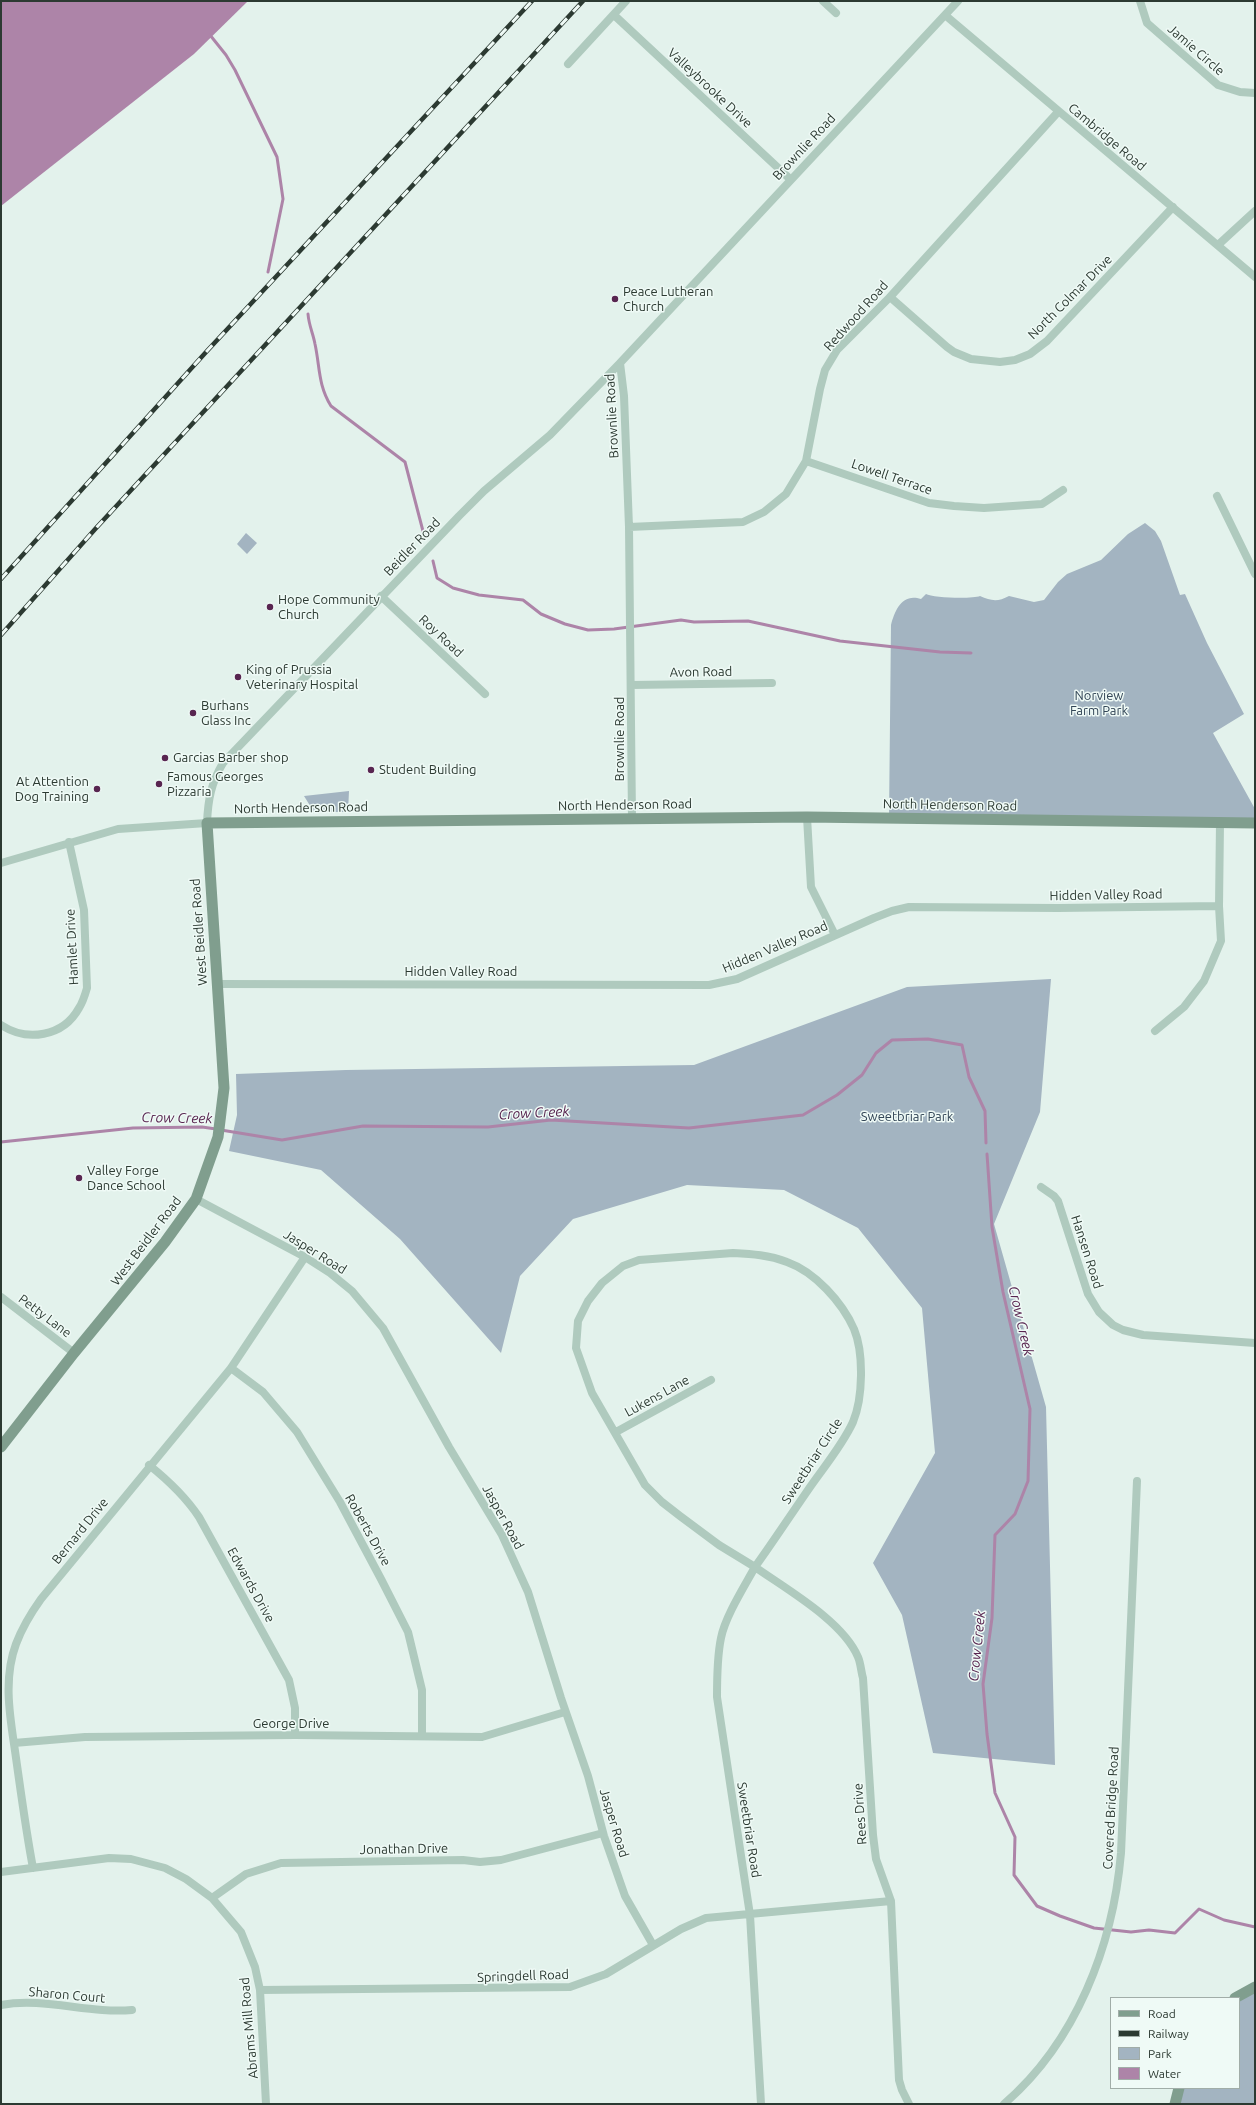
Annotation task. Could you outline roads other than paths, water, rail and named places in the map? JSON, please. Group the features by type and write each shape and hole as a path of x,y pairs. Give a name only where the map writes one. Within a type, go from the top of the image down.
{"street":[{"path":"568,64 626,1"},
{"path":"823,1 836,13"},
{"name":"Brownlie Road","path":"632,819 629,527 624,396 620,363 790,179 958,1"},
{"name":"Jamie Circle","path":"1140,1 1147,23 1218,85 1240,92 1255,93"},
{"name":"Valleybrooke Drive","path":"614,15 790,179"},
{"name":"Cambridge Road","path":"946,15 1058,112 1255,277"},
{"name":"Redwood Road","path":"629,527 743,522 764,512 786,494 806,461 825,370 837,350 890,297 1058,112"},
{"name":"North Colmar Drive","path":"890,297 954,352 971,358 1000,362 1015,360 1030,354 1049,340 1173,207"},
{"path":"1218,245 1255,211"},
{"name":"Beidler Road","path":"206,823 209,795 214,778 223,763 381,596 484,491 550,435 620,363"},
{"name":"Lowell Terrace","path":"806,461 929,503 954,506 984,508 1042,504 1063,490"},
{"path":"1217,496 1255,574"},
{"name":"Roy Road","path":"381,596 485,694"},
{"name":"Avon Road","path":"631,685 772,683"},
{"path":"807,817 811,887 835,935"},
{"name":"North Henderson Road","path":"1,863 118,829 206,823 807,817 1255,823"},
{"name":"West Beidler Road","path":"1,1447 74,1353 165,1242 196,1199 218,1137 224,1088 206,823"},
{"path":"1155,1031 1184,1007 1204,981 1221,941 1219,906 1220,823"},
{"name":"Hamlet Drive","path":"1,1025 12,1031 34,1036 55,1031 79,1010 83,1000 87,988 84,910 69,842"},
{"name":"Hidden Valley Road","path":"217,984 709,985 737,979 892,911 920,906 1058,908 1219,906"},
{"name":"Hansen Road","path":"1041,1187 1054,1196 1058,1201 1088,1294 1099,1312 1114,1325 1126,1331 1143,1335 1255,1343"},
{"name":"Jasper Road","path":"196,1199 330,1273 352,1291 383,1328 449,1447 502,1535 528,1592 588,1776 603,1833 626,1896 653,1945"},
{"name":"Sweetbriar Circle","path":"733,1253 766,1256 788,1262 814,1277 839,1305 854,1330 862,1370 860,1394 853,1421 828,1463 755,1567 719,1545 662,1502 645,1484 616,1432 592,1393 576,1348 578,1321 588,1300 602,1282 623,1266 639,1260 733,1253"},
{"name":"Bernard Drive","path":"33,1868 21,1801 8,1707 9,1677 15,1646 28,1619 41,1599 149,1465 231,1368 305,1258"},
{"name":"Petty Lane","path":"1,1297 74,1353"},
{"name":"Roberts Drive","path":"231,1368 264,1392 298,1432 340,1502 381,1579 408,1632 422,1690 422,1736"},
{"name":"Lukens Lane","path":"616,1432 711,1380"},
{"name":"Edwards Drive","path":"149,1465 170,1481 186,1498 199,1517 289,1680 295,1708 295,1735"},
{"name":"Covered Bridge Road","path":"1004,2104 1032,2075 1066,2028 1091,1979 1110,1926 1121,1853 1137,1481"},
{"name":"Rees Drive","path":"755,1567 818,1611 847,1640 858,1657 863,1678 872,1835 876,1860 891,1901 900,2080 902,2090 909,2104"},
{"name":"Sweetbriar Road","path":"755,1567 721,1636 717,1670 717,1697 750,1915 761,2104"},
{"name":"George Drive","path":"14,1743 85,1737 295,1735 482,1737 566,1712"},
{"name":"Jonathan Drive","path":"212,1898 246,1874 281,1863 486,1861 525,1855 549,1846 603,1833"},
{"name":"Abrams Mill Road","path":"1,1872 109,1858 131,1859 170,1871 186,1879 212,1898 241,1932 253,1959 260,1990 266,2104"},
{"name":"Springdell Road","path":"260,1990 570,1988 606,1974 681,1928 706,1918 891,1901"},
{"path":"1237,1997 1255,1987"},
{"name":"Sharon Court","path":"1,2005 23,2003 107,2010 132,2010"},
{"path":"1175,2104 1179,2089"}],"water":[{"path":"1,1 248,1 194,54 1,206"}],"waterway":[{"path":"210,35 226,55 235,70 277,157 283,199 268,272"},
{"path":"308,314 322,383 331,406 405,462 424,535"},
{"path":"433,561 437,578 453,588 479,595 523,600 541,614 565,624 588,630 614,629 681,620 694,622 748,621 840,641 940,652 971,653"},
{"name":"Crow Creek","path":"221,1130 282,1140 363,1126 488,1127 551,1120 689,1128 803,1115 837,1095 862,1075 876,1053 892,1040 928,1039 962,1045 969,1077 985,1111 986,1143"},
{"name":"Crow Creek","path":"1,1142 133,1128 202,1127 216,1129"},
{"name":"Crow Creek","path":"987,1154 992,1227 1003,1292 1030,1409 1028,1481 1015,1514 995,1535 992,1618 983,1684 987,1734 995,1793 1015,1837 1014,1875 1037,1906 1094,1928 1131,1932 1149,1930 1175,1933 1199,1909 1224,1920 1255,1927"}],"railway":[{"path":"1,579 207,351 532,1"},
{"path":"1,635 97,527 583,1"}],"place":[{"name":"Peace Lutheran Church","path":"615,299"},
{"name":"Hope Community Church","path":"270,607"},
{"name":"King of Prussia Veterinary Hospital","path":"238,677"},
{"name":"Burhans Glass Inc","path":"193,713"},
{"name":"Garcias Barber shop","path":"165,758"},
{"name":"Student Building","path":"371,770"},
{"name":"Famous Georges Pizzaria","path":"159,784"},
{"name":"At Attention Dog Training","path":"97,789"},
{"name":"Valley Forge Dance School","path":"79,1178"}],"park label":[{"name":"Norview Farm Park","path":"1099,704"},
{"name":"Sweetbriar Park","path":"907,1117"}]}
